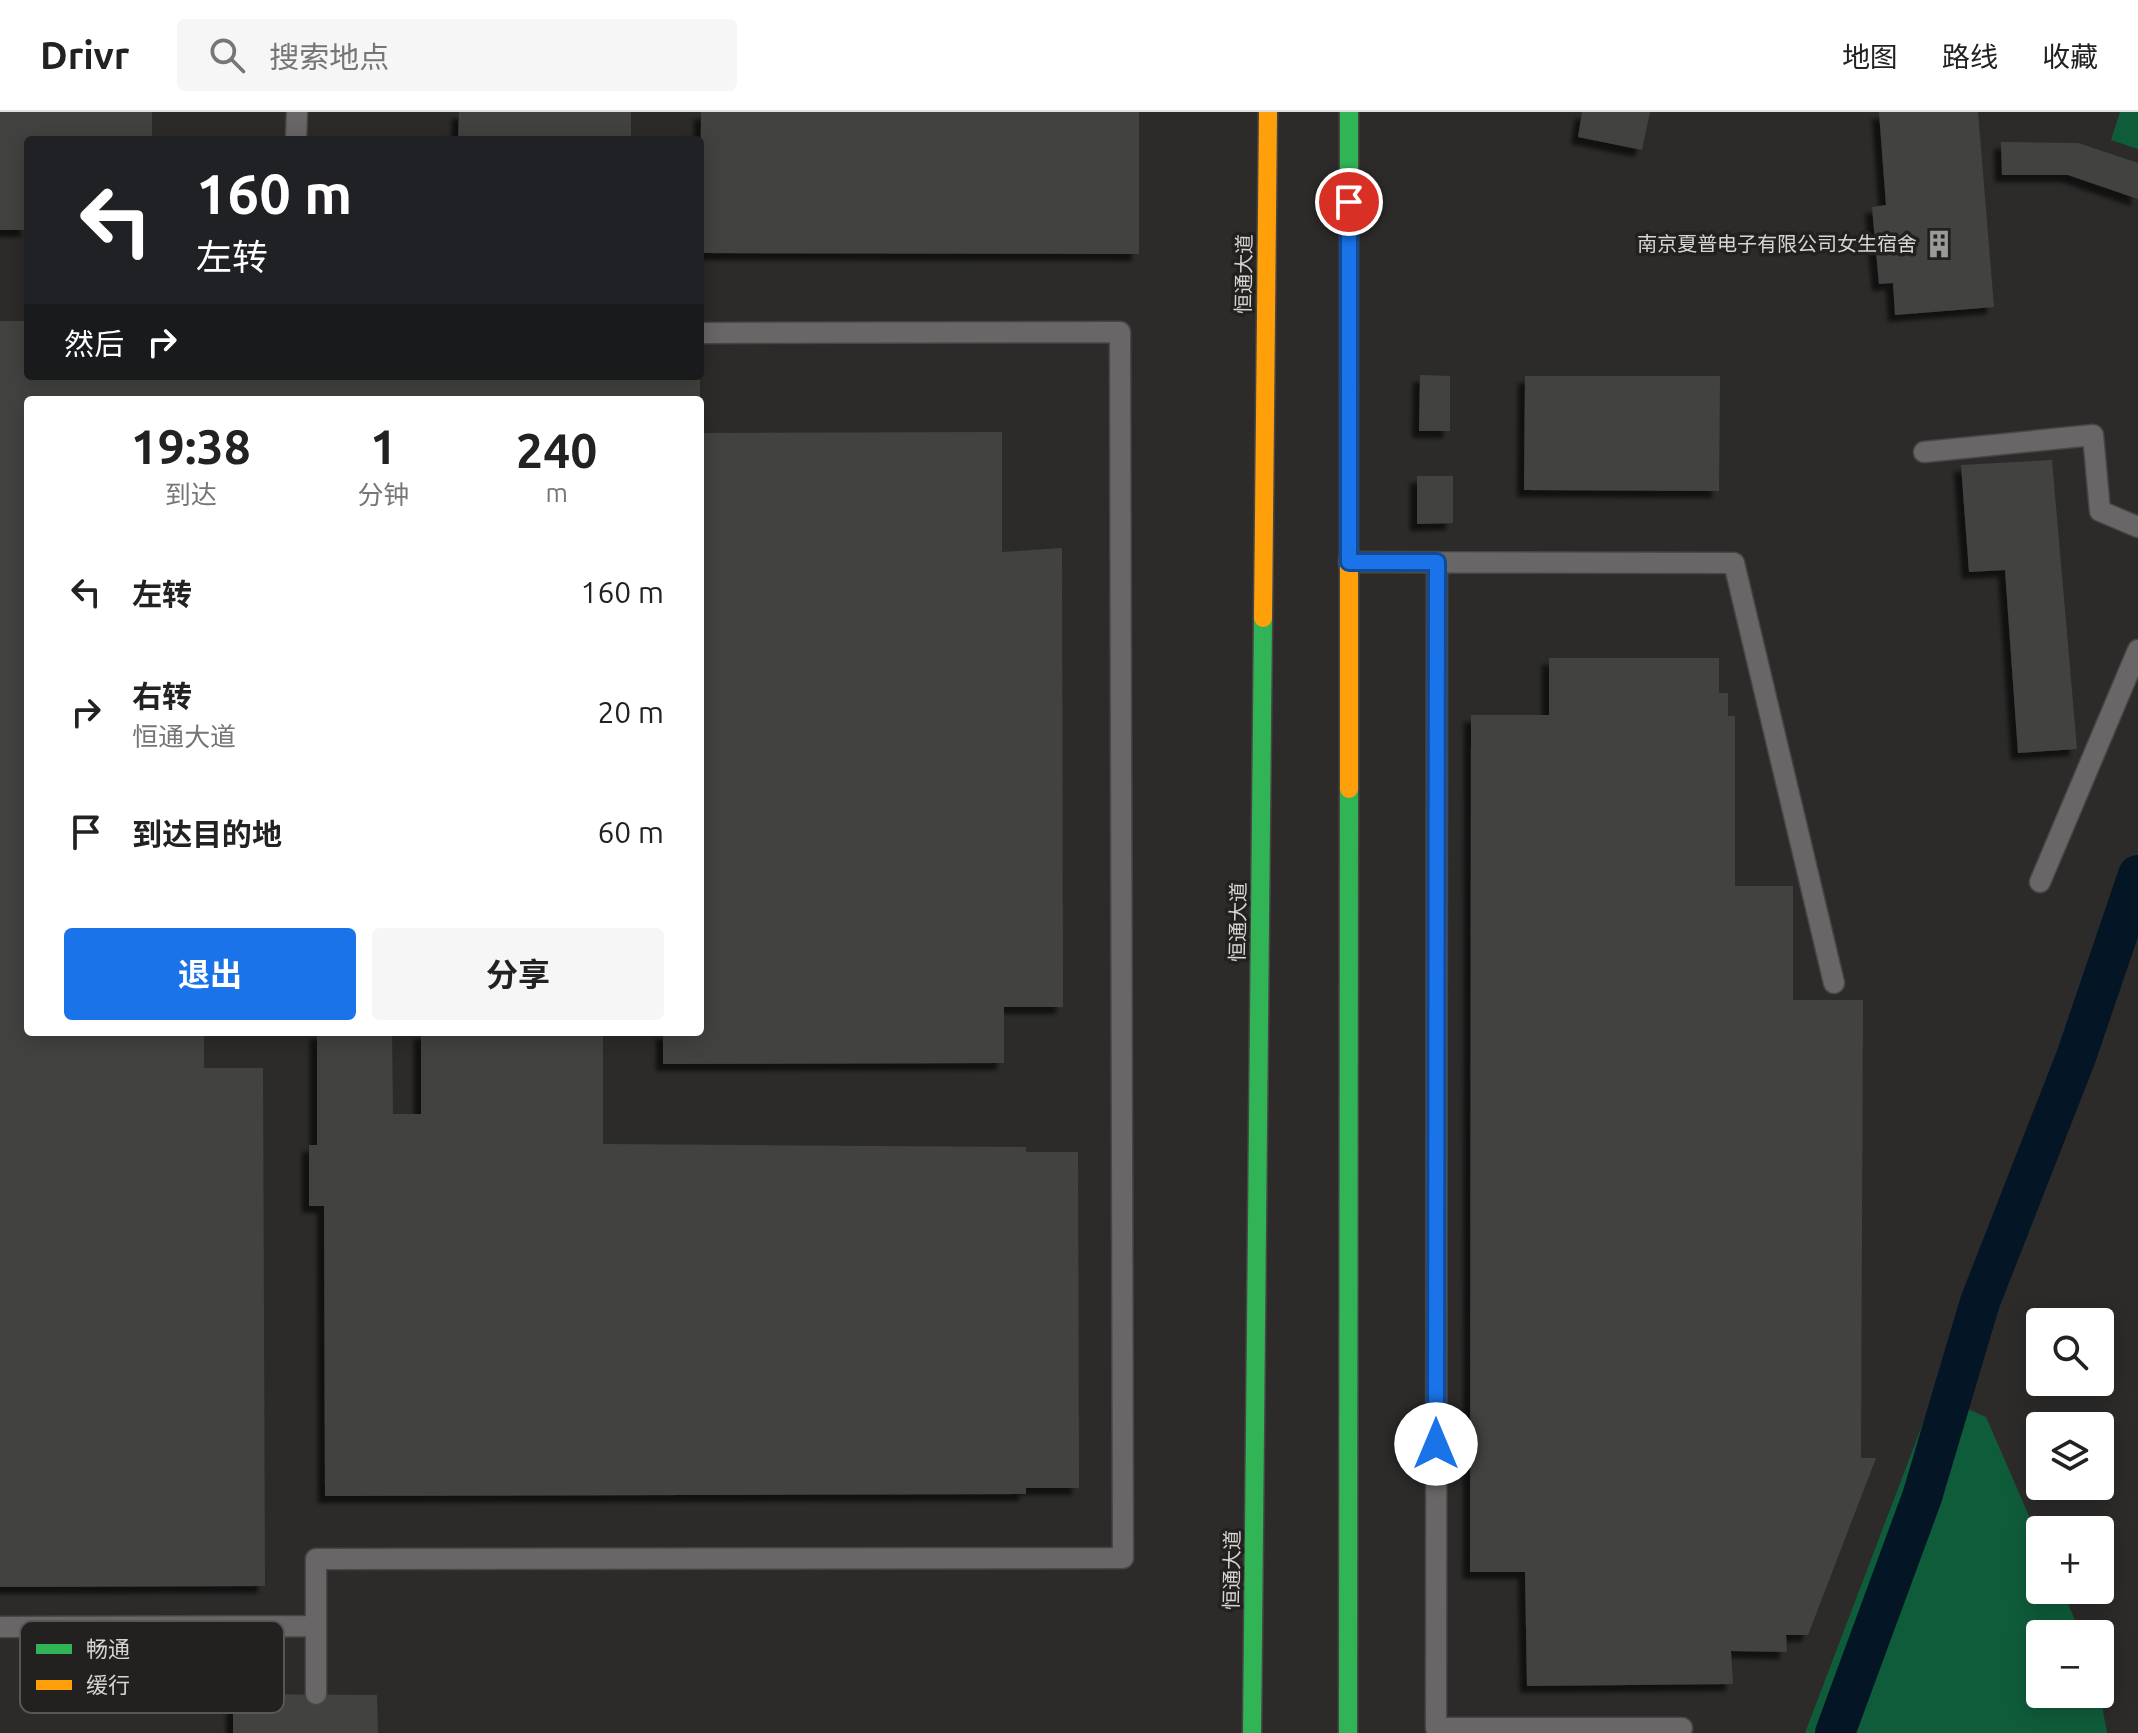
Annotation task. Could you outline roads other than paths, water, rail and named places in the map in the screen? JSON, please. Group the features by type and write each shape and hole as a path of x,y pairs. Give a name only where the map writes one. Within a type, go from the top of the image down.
{"main road":[{"name":"恒通大道","path":"1252,1733 1268,112"},
{"path":"1348,1733 1349,112"}],"lane":[{"path":"296,136 297,112"},
{"path":"316,1694 316,1559 1123,1558 1120,332 704,333"},
{"path":"1924,452 2093,435 2100,511 2138,527"},
{"path":"1349,562 1734,563 1834,983"},
{"path":"1437,562 1436,1728 1682,1728"},
{"path":"2040,882 2138,650"},
{"path":"284,1626 316,1626"},
{"path":"0,1627 20,1627"}],"waterway":[{"path":"1835,1733 1922,1497 1980,1302 2076,1057 2138,875"}],"place":[{"name":"南京夏普电子有限公司女生宿舍","path":"1939,244"}]}
